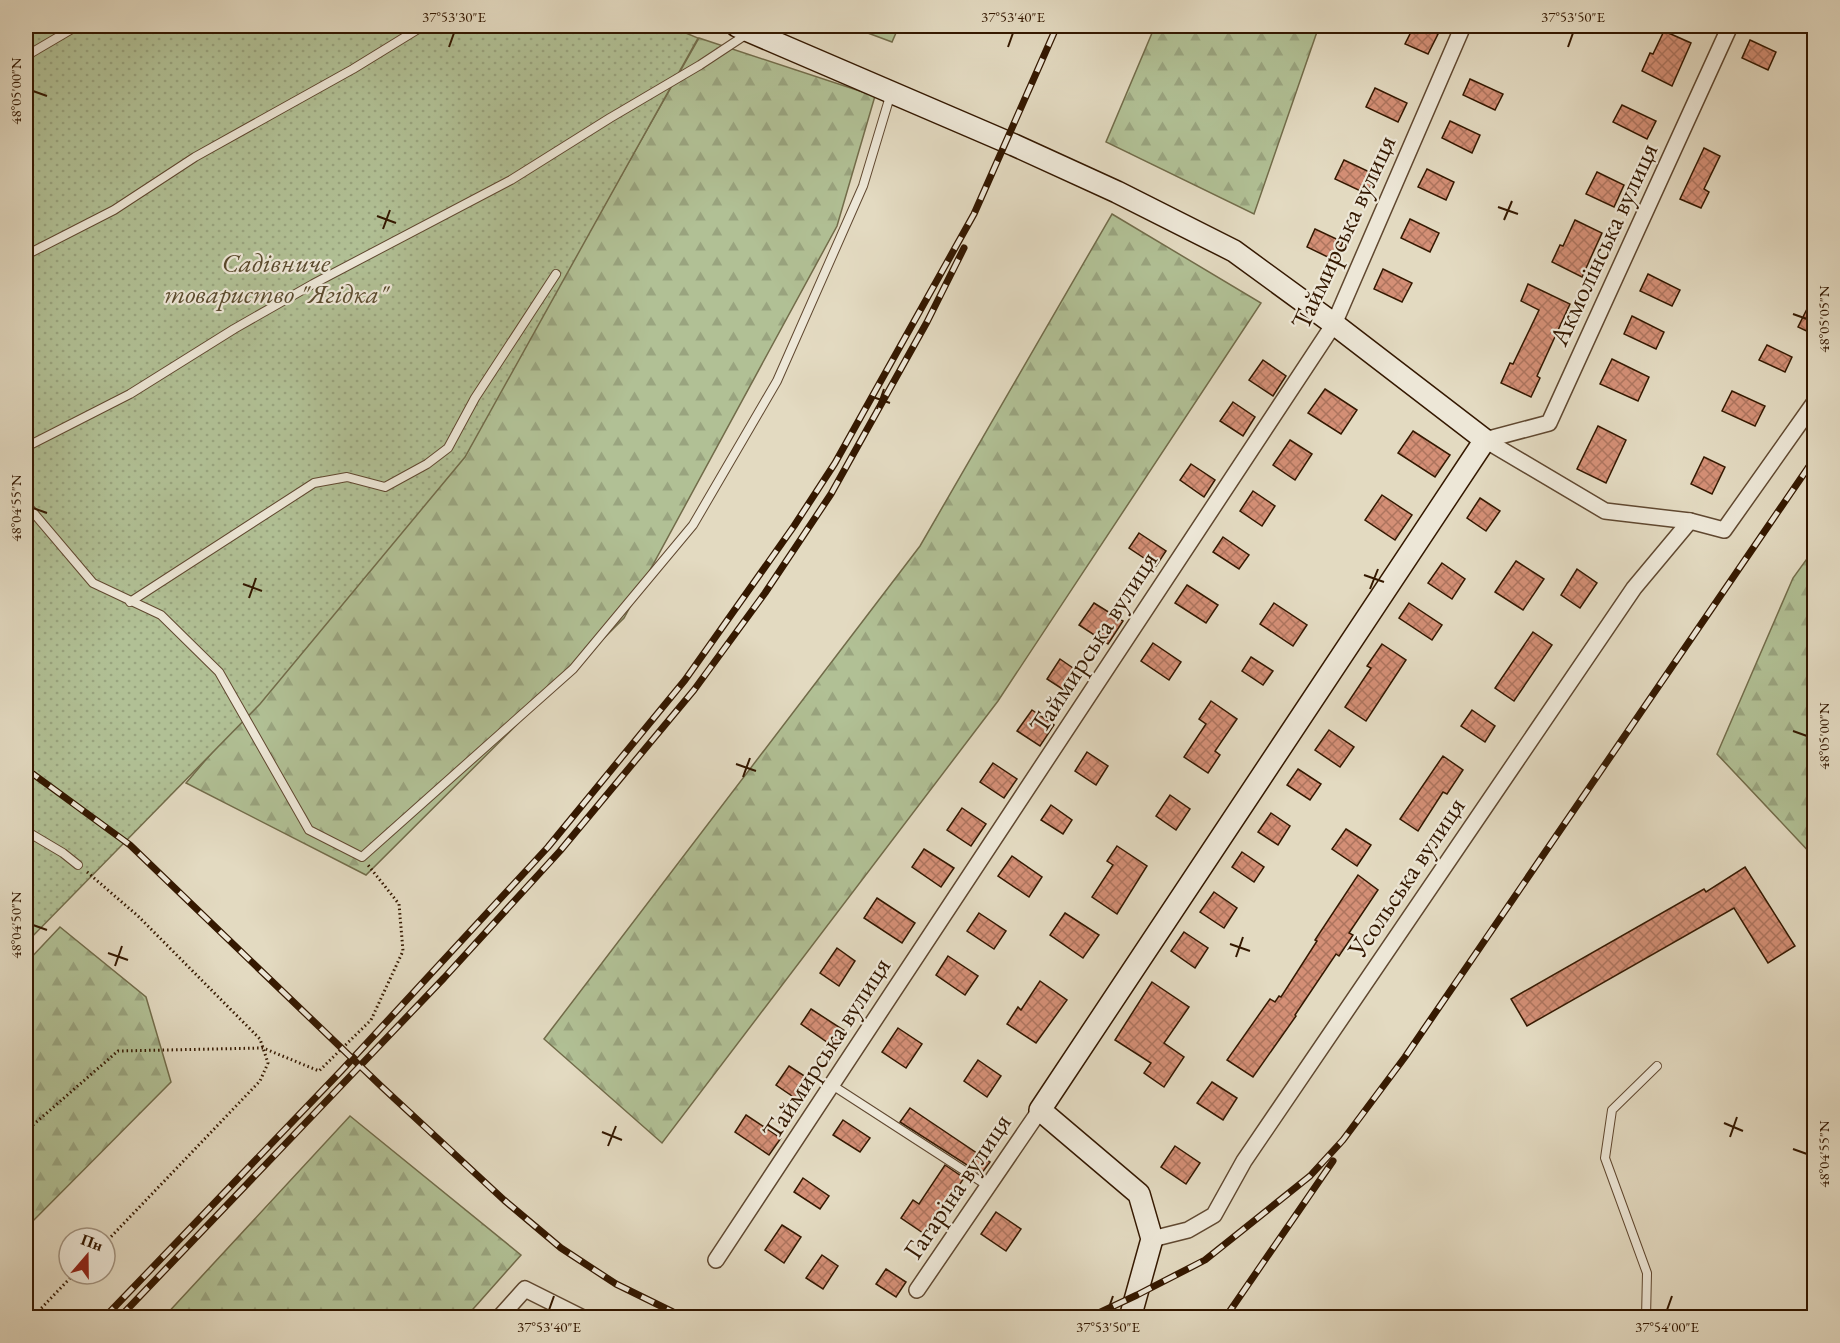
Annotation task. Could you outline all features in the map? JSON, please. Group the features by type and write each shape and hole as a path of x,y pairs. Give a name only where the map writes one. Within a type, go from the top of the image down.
{"main road":[{"path":"744,28 1117,192 1234,251 1334,324 1485,440 1040,1110 1139,1194 1152,1239 1130,1317"}],"street":[{"name":"Таймирська вулиця","path":"716,1260 1334,324 1463,26"},
{"name":"Акмолiнська вулиця","path":"1485,440 1549,423 1730,26"},
{"path":"1485,440 1605,511 1690,521 1724,530 1815,403"},
{"name":"Усольська вулиця","path":"1152,1239 1188,1230 1214,1215 1244,1161 1634,588 1690,521"},
{"name":"Гагаріна вулиця","path":"917,1290 1040,1110"},
{"path":"499,1317 525,1290 583,1317"}],"lane":[{"path":"26,56 77,26"},
{"path":"26,255 114,210 195,157 353,69 423,26"},
{"path":"26,447 130,394 234,329 313,284 512,180 700,65 744,28"},
{"path":"26,504 93,583 161,615 219,672 309,830 362,857 573,669 693,525 777,381 863,186 891,92"},
{"path":"130,602 314,483 347,477 385,487 427,464 448,448 475,398 556,274"},
{"path":"26,831 63,853 78,865"},
{"path":"1646,1317 1647,1273 1605,1158 1612,1110 1657,1066"},
{"path":"832,1084 988,1186"}],"path":[{"path":"26,1131 117,1051 263,1048 320,1071 371,1020 404,951 399,904 362,857"},
{"path":"78,865 138,916 260,1039 268,1063 260,1081 117,1230"},
{"path":"32,1317 62,1286"}],"green space":[{"name":"Садівниче товариство \"Ягідка\"","path":"26,26 669,26 698,38 465,457 260,704 26,943"},
{"path":"849,26 899,26 892,42"},
{"path":"1155,26 1319,26 1254,214 1106,142"},
{"path":"699,38 875,96 837,226 624,618 366,875 186,783 456,467"},
{"path":"1112,214 1261,303 998,701 662,1143 544,1039 920,546"},
{"path":"1814,549 1814,857 1717,754 1793,578"},
{"path":"60,927 146,997 171,1082 26,1228 26,963"},
{"path":"350,1116 521,1255 466,1317 164,1317"}],"building":[{"path":"1414,26 1420,26 1438,34 1428,54 1405,44"},
{"path":"1664,31 1691,43 1672,86 1642,71"},
{"path":"1750,40 1776,52 1768,70 1742,58"},
{"path":"1470,79 1503,94 1495,110 1463,95"},
{"path":"1375,88 1407,103 1398,122 1366,107"},
{"path":"1622,105 1656,121 1647,139 1613,122"},
{"path":"1450,121 1480,135 1472,153 1442,138"},
{"path":"1704,148 1720,156 1704,189 1709,192 1701,208 1680,199"},
{"path":"1344,160 1376,175 1367,194 1335,179"},
{"path":"1427,169 1454,182 1446,200 1418,187"},
{"path":"1597,172 1624,185 1614,207 1586,194"},
{"path":"1410,219 1439,233 1430,252 1401,238"},
{"path":"1575,220 1602,233 1582,277 1552,262 1560,245 1563,246"},
{"path":"1315,229 1343,242 1334,260 1307,247"},
{"path":"1383,269 1412,283 1402,302 1374,289"},
{"path":"1648,274 1680,290 1672,306 1640,291"},
{"path":"1528,284 1570,304 1537,376 1540,378 1531,397 1501,383 1510,363 1513,364 1539,310 1521,301"},
{"path":"1815,293 1815,335 1798,327"},
{"path":"1632,316 1664,332 1656,349 1624,334"},
{"path":"1767,345 1792,357 1785,372 1759,360"},
{"path":"1612,359 1649,377 1638,401 1600,384"},
{"path":"1263,360 1286,376 1273,396 1249,380"},
{"path":"1325,389 1357,410 1341,434 1308,413"},
{"path":"1732,391 1765,406 1755,426 1722,411"},
{"path":"1233,402 1255,417 1243,436 1220,421"},
{"path":"1598,426 1626,440 1606,483 1577,469"},
{"path":"1413,431 1450,455 1435,477 1398,453"},
{"path":"1290,440 1312,454 1295,480 1273,465"},
{"path":"1704,457 1725,467 1712,494 1691,484"},
{"path":"1191,464 1215,480 1204,497 1180,480"},
{"path":"1253,491 1275,506 1262,526 1240,511"},
{"path":"1382,495 1412,515 1395,540 1365,520"},
{"path":"1480,498 1500,511 1486,531 1467,518"},
{"path":"1139,533 1166,551 1156,566 1129,548"},
{"path":"1223,537 1249,555 1239,569 1213,552"},
{"path":"1516,561 1544,579 1523,610 1495,592"},
{"path":"1442,563 1465,579 1452,599 1428,583"},
{"path":"1577,569 1597,583 1580,608 1561,595"},
{"path":"1187,585 1218,605 1206,623 1175,603"},
{"path":"1094,603 1123,621 1108,644 1079,625"},
{"path":"1274,603 1307,625 1293,646 1260,624"},
{"path":"1409,603 1442,625 1432,640 1399,618"},
{"path":"1533,632 1552,645 1514,701 1495,688"},
{"path":"1153,643 1181,662 1169,680 1141,661"},
{"path":"1382,644 1406,660 1366,721 1345,707 1371,668 1367,666"},
{"path":"1251,657 1273,671 1263,685 1242,671"},
{"path":"1060,659 1083,675 1070,694 1047,679"},
{"path":"1211,701 1237,719 1215,751 1220,755 1208,773 1184,757 1206,724 1199,719"},
{"path":"1032,710 1054,725 1040,746 1017,731"},
{"path":"1472,710 1495,726 1485,742 1461,726"},
{"path":"1329,730 1354,747 1340,767 1315,750"},
{"path":"1087,752 1108,766 1096,785 1075,771"},
{"path":"1443,756 1463,770 1447,794 1443,792 1418,831 1400,819"},
{"path":"993,763 1017,779 1004,798 980,782"},
{"path":"1298,769 1321,784 1310,800 1287,785"},
{"path":"1170,795 1190,809 1176,830 1156,816"},
{"path":"1051,805 1072,820 1063,834 1041,820"},
{"path":"962,808 986,824 971,846 947,830"},
{"path":"1271,813 1290,826 1278,845 1258,832"},
{"path":"1346,829 1371,845 1357,866 1332,849"},
{"path":"1117,846 1147,866 1117,914 1092,897 1113,865 1107,861"},
{"path":"924,849 954,868 941,887 912,867"},
{"path":"1242,852 1264,867 1254,882 1232,867"},
{"path":"1012,856 1042,877 1029,897 998,876"},
{"path":"1745,867 1795,946 1768,963 1734,908 1527,1026 1511,999 1704,889 1706,892"},
{"path":"1358,875 1378,890 1349,933 1353,935 1339,956 1336,954 1253,1077 1227,1060 1270,999 1275,1002 1279,996 1281,997"},
{"path":"1214,892 1237,908 1224,928 1200,912"},
{"path":"877,898 915,923 902,943 864,918"},
{"path":"979,913 1006,931 994,949 967,931"},
{"path":"1065,913 1099,935 1083,958 1050,935"},
{"path":"1184,932 1208,948 1195,968 1171,951"},
{"path":"837,948 855,961 839,986 820,973"},
{"path":"948,956 978,976 965,995 936,975"},
{"path":"1040,981 1067,1000 1036,1043 1007,1024 1018,1007 1021,1010"},
{"path":"1152,982 1189,1007 1164,1043 1184,1057 1164,1087 1144,1073 1151,1063 1115,1040"},
{"path":"811,1009 845,1031 834,1047 801,1024"},
{"path":"898,1028 922,1044 906,1068 882,1052"},
{"path":"978,1060 1001,1076 987,1097 964,1081"},
{"path":"789,1066 812,1081 798,1100 776,1085"},
{"path":"1212,1082 1237,1098 1223,1120 1197,1103"},
{"path":"910,1108 990,1162 981,1174 900,1122"},
{"path":"746,1115 781,1138 769,1155 735,1132"},
{"path":"843,1120 870,1138 860,1152 833,1135"},
{"path":"1175,1146 1200,1163 1186,1184 1161,1167"},
{"path":"945,1165 964,1178 926,1235 901,1218 913,1200 919,1204"},
{"path":"803,1178 829,1196 820,1209 794,1192"},
{"path":"996,1212 1021,1229 1006,1251 981,1234"},
{"path":"782,1225 801,1237 784,1263 765,1250"},
{"path":"822,1255 838,1266 823,1289 806,1278"},
{"path":"886,1269 906,1282 896,1297 876,1284"}],"railway":[{"path":"104,1318 342,1070 548,847 685,680 794,526 835,463 974,214 1057,26"},
{"path":"119,1318 444,978 560,851 694,690 765,593 831,494 927,322 964,248"},
{"path":"1088,1318 1205,1260 1310,1176 1343,1140 1405,1057 1814,459"},
{"path":"26,771 130,845 382,1087 504,1200 561,1248 616,1284 688,1318"},
{"path":"1225,1318 1333,1161"}]}
